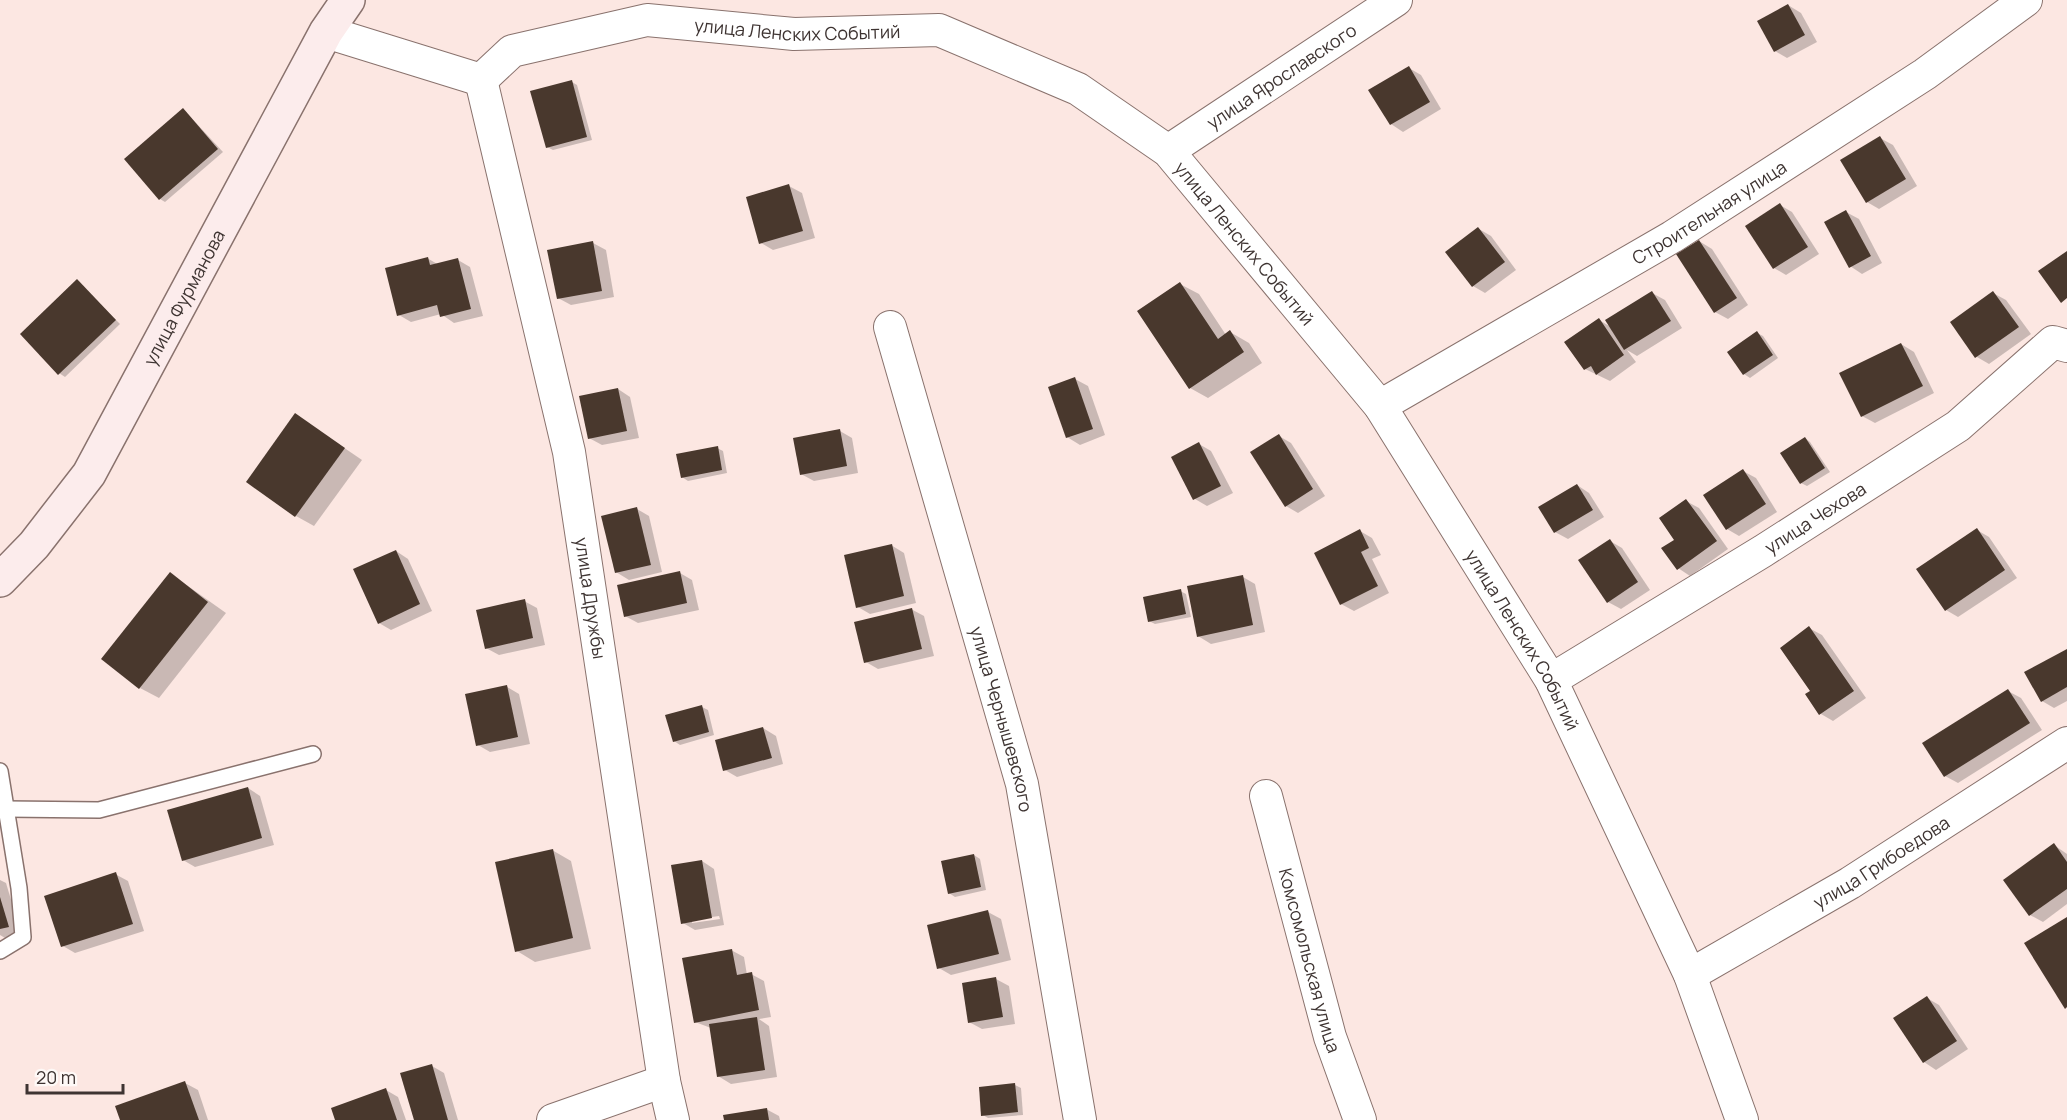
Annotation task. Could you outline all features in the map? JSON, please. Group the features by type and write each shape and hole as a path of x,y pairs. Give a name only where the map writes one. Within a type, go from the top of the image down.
{"main road":[{"name":"улица Фурманова","path":"0,580 34,545 89,474 326,32 348,0"}],"street":[{"name":"улица Ярославского","path":"1168,151 1396,0"},
{"name":"Строительная улица","path":"1380,406 1672,237 1925,74 2026,0"},
{"name":"улица Ленских Событий","path":"481,80 512,51 647,20 795,34 939,30 1078,89 1168,151 1380,406 1551,680 1690,975 1742,1120"},
{"path":"326,32 481,80"},
{"name":"улица Дружбы","path":"481,80 569,452 664,1082 673,1120"},
{"name":"улица Чернышевского","path":"890,327 1022,784 1080,1120"},
{"name":"улица Чехова","path":"1551,680 1763,551 1958,426 2053,342 2067,346"},
{"name":"улица Грибоедова","path":"1690,975 1850,883 2067,743"},
{"name":"Комсомольская улица","path":"1266,796 1330,1037 1360,1120"},
{"path":"553,1120 664,1082"}],"lane":[{"path":"6,809 99,810 313,754"},
{"path":"0,771 23,937 0,951"}],"building":[{"path":"1788,4 1805,35 1774,52 1757,21"},
{"path":"1409,66 1430,102 1390,125 1368,90"},
{"path":"572,80 587,137 546,148 530,91"},
{"path":"183,108 218,149 159,200 124,159"},
{"path":"1880,136 1906,179 1866,203 1840,160"},
{"path":"789,184 803,231 759,244 746,197"},
{"path":"1780,203 1808,247 1773,269 1745,226"},
{"path":"1846,210 1871,256 1849,268 1824,222"},
{"path":"1478,227 1505,262 1472,287 1445,252"},
{"path":"1699,240 1737,298 1714,313 1676,254"},
{"path":"593,241 602,291 557,299 547,250"},
{"path":"2067,251 2067,298 2061,303 2038,271"},
{"path":"428,257 430,265 458,258 471,309 440,317 437,305 397,316 385,268"},
{"path":"77,279 116,320 58,375 20,334"},
{"path":"1180,282 1218,339 1230,330 1244,352 1189,389 1137,311"},
{"path":"1652,291 1671,321 1624,350 1605,320"},
{"path":"1993,291 2019,327 1975,358 1950,322"},
{"path":"1599,318 1624,355 1596,375 1591,366 1584,370 1564,342"},
{"path":"1757,331 1773,355 1743,375 1727,352"},
{"path":"1901,343 1923,386 1861,417 1839,373"},
{"path":"1075,377 1093,429 1066,438 1048,387"},
{"path":"618,388 627,431 588,439 579,396"},
{"path":"295,413 345,448 295,517 246,482"},
{"path":"840,429 847,466 800,475 793,438"},
{"path":"1279,434 1313,489 1285,507 1250,452"},
{"path":"1805,437 1825,468 1800,484 1780,453"},
{"path":"1199,442 1221,486 1193,500 1171,457"},
{"path":"718,446 722,470 681,478 676,454"},
{"path":"1743,469 1766,504 1726,530 1703,495"},
{"path":"1577,484 1593,510 1554,533 1538,507"},
{"path":"1686,499 1717,541 1677,570 1661,548 1674,540 1659,518"},
{"path":"637,507 651,565 615,573 601,516"},
{"path":"1977,528 2005,570 1945,611 1916,569"},
{"path":"1360,529 1369,548 1361,552 1378,586 1340,605 1314,553"},
{"path":"1610,539 1638,582 1607,603 1578,560"},
{"path":"892,544 904,596 856,608 844,555"},
{"path":"396,550 420,604 378,624 353,569"},
{"path":"680,571 687,603 624,617 617,585"},
{"path":"170,572 208,602 139,689 101,659"},
{"path":"1243,575 1253,625 1197,637 1187,586"},
{"path":"1181,589 1186,614 1148,622 1143,597"},
{"path":"525,599 533,638 485,649 476,610"},
{"path":"912,608 922,649 864,663 854,622"},
{"path":"1809,626 1854,691 1819,715 1805,694 1810,691 1780,648"},
{"path":"2067,649 2067,687 2041,702 2024,672"},
{"path":"507,685 518,737 476,746 465,694"},
{"path":"2008,689 2030,723 1944,777 1922,743"},
{"path":"702,705 709,732 673,742 665,715"},
{"path":"763,727 772,758 723,771 715,740"},
{"path":"248,787 262,838 182,861 167,810"},
{"path":"2054,843 2067,862 2067,889 2029,916 2003,880"},
{"path":"553,849 573,938 515,952 495,862"},
{"path":"974,854 981,887 948,894 941,861"},
{"path":"702,860 712,918 681,924 671,865"},
{"path":"116,872 133,924 61,947 44,896"},
{"path":"0,897 9,927 0,929"},
{"path":"988,910 999,954 937,969 927,925"},
{"path":"2067,917 2067,1007 2065,1009 2024,943"},
{"path":"732,949 737,975 752,972 759,1010 694,1023 682,958"},
{"path":"996,977 1003,1017 968,1023 962,983"},
{"path":"1927,996 1957,1041 1923,1063 1893,1018"},
{"path":"757,1017 765,1070 717,1077 709,1024"},
{"path":"432,1064 448,1120 414,1120 400,1073"},
{"path":"185,1081 199,1120 120,1120 115,1106"},
{"path":"1015,1083 1018,1112 981,1116 979,1087"},
{"path":"386,1088 397,1120 335,1120 331,1108"},
{"path":"767,1108 769,1120 724,1120 723,1115"}]}
